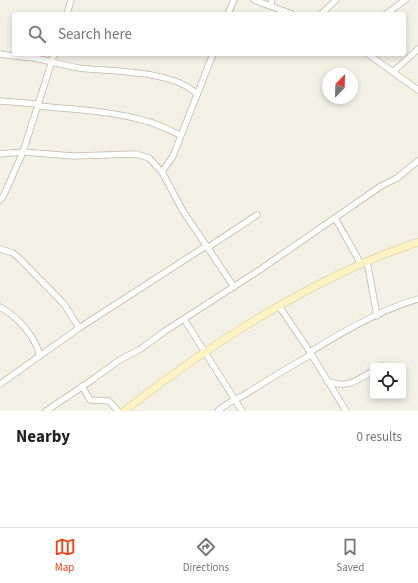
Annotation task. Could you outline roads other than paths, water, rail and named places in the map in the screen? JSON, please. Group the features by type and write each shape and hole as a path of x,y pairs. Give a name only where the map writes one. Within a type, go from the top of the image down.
{"main road":[{"path":"124,411 204,352 279,306 364,262 418,242"}],"street":[{"path":"68,12 71,0"},
{"path":"229,12 234,0"},
{"path":"254,0 271,3 288,12"},
{"path":"323,12 336,0"},
{"path":"389,12 405,0"},
{"path":"393,72 418,49"},
{"path":"0,54 12,56"},
{"path":"13,56 88,69 159,77 182,84 192,89 197,94"},
{"path":"0,200 3,197 23,152 54,56"},
{"path":"162,172 171,160 212,56"},
{"path":"371,56 418,90"},
{"path":"0,101 85,110 138,119 180,135"},
{"path":"1,154 23,152 73,156 140,154 149,158 162,172 180,206 234,287"},
{"path":"46,411 118,361 142,348 234,287 381,186 397,178 418,161"},
{"path":"0,376 2,382 79,328 257,215"},
{"path":"335,218 364,262 376,316"},
{"path":"0,249 13,253 19,258 64,304 79,328"},
{"path":"218,411 234,399 292,365 338,334 400,305 418,299"},
{"path":"279,306 346,411"},
{"path":"0,307 14,317 24,328 36,345 40,356"},
{"path":"184,319 242,411"},
{"path":"328,382 336,384 350,384 370,374"},
{"path":"82,386 90,400 109,401 118,411"}]}
